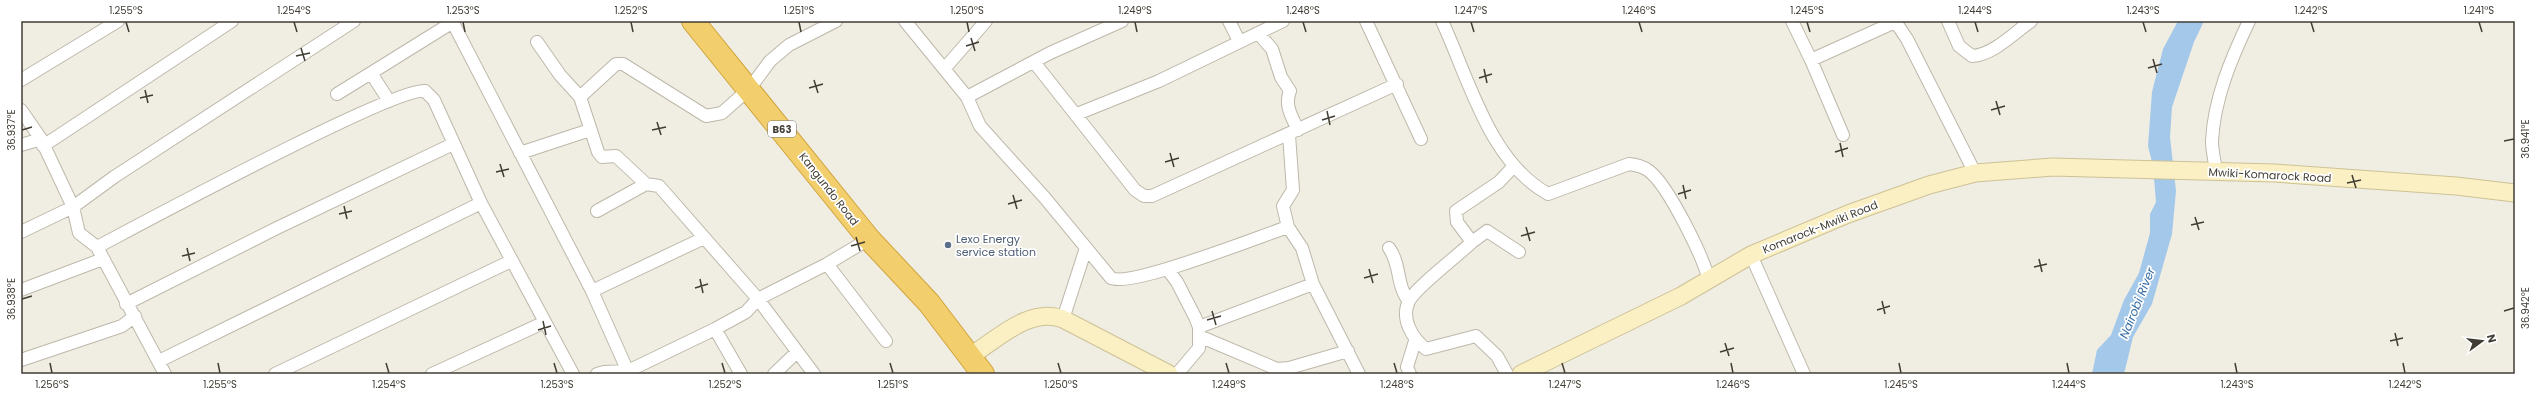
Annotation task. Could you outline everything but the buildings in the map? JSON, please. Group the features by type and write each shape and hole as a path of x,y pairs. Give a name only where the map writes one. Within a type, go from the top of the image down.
{"highway":[{"name":"Kangundo Road","path":"693,21 750,88 869,239 929,303 983,374"}],"main road":[{"name":"Komarock-Mwiki Road","path":"1520,374 1709,281 1751,255 1848,214 1922,187 1976,174 2028,167 2145,169"},
{"name":"Mwiki-Komarock Road","path":"2145,169 2274,173 2456,186 2515,193"},
{"path":"969,357 1025,321 1048,315 1064,319 1169,374"}],"street":[{"path":"21,80 118,21"},
{"path":"21,145 42,143 232,21"},
{"path":"21,232 72,207 114,177 354,21"},
{"path":"337,94 452,21 592,291 628,373"},
{"path":"905,21 945,68 967,97 980,126 1045,198 1086,248 1115,280 1168,270 1288,227"},
{"path":"945,68 986,21"},
{"path":"967,97 1034,62 1122,21"},
{"path":"1229,21 1239,41"},
{"path":"1077,114 1159,82 1282,21"},
{"path":"1366,21 1397,84 1421,139"},
{"path":"1442,21 1498,145 1514,166 1538,188 1548,194 1629,164 1640,166 1650,171 1685,225 1697,247 1709,281"},
{"path":"1792,21 1843,135"},
{"path":"1948,21 1959,46 1972,56 1980,56 1995,47 2030,21"},
{"path":"2216,172 2212,143 2215,117 2230,61 2249,21"},
{"path":"1810,60 1895,22 1907,39 1976,174"},
{"path":"580,97 616,64 630,68 677,100 706,116 722,113 750,88 770,61 789,45 829,23"},
{"path":"1258,33 1272,49 1281,77 1290,91 1286,99 1294,133 1293,190 1283,206 1288,227 1302,248 1313,284 1360,374"},
{"path":"538,42 560,75 580,97 595,147 602,157 616,156 646,184 659,186 758,299 814,374"},
{"path":"1034,62 1077,114 1135,190 1144,196 1152,196 1294,133 1397,84"},
{"path":"371,73 389,101"},
{"path":"97,247 311,137 389,101 422,91 429,94 481,203 573,374"},
{"path":"21,110 42,143 72,207 79,233 97,247 126,304 165,374"},
{"path":"520,153 590,130"},
{"path":"126,304 277,228 453,144"},
{"path":"1472,242 1457,222 1456,211 1499,182 1514,166"},
{"path":"597,211 646,184"},
{"path":"159,361 481,203"},
{"path":"1507,374 1498,356 1476,336 1426,349 1415,341 1409,327 1407,315 1409,301 1472,242 1487,231 1520,252"},
{"path":"592,291 704,238"},
{"path":"597,374 628,373 746,312 758,299 827,264 869,239"},
{"path":"1064,319 1086,248"},
{"path":"1389,248 1396,257 1402,291 1409,301"},
{"path":"1751,255 1802,370 1811,374"},
{"path":"21,290 103,259"},
{"path":"275,374 511,261"},
{"path":"827,264 886,341"},
{"path":"1168,270 1178,282 1199,332 1199,348 1177,374"},
{"path":"1199,332 1313,284"},
{"path":"21,360 122,326 134,316"},
{"path":"432,374 545,322"},
{"path":"715,329 741,374"},
{"path":"1199,332 1277,369 1289,368 1348,351"},
{"path":"1410,374 1406,367 1415,341"},
{"path":"774,374 797,352"}],"water":[{"name":"Nairobi River","path":"2178,21 2204,21 2194,42 2172,107 2170,137 2176,191 2172,234 2152,304 2133,337 2124,374 2092,374 2097,350 2111,335 2124,300 2139,273 2150,233 2150,214 2156,202 2153,166 2148,146 2152,92 2163,49"}],"place":[{"name":"Lexo Energy service station","path":"948,245"}]}
